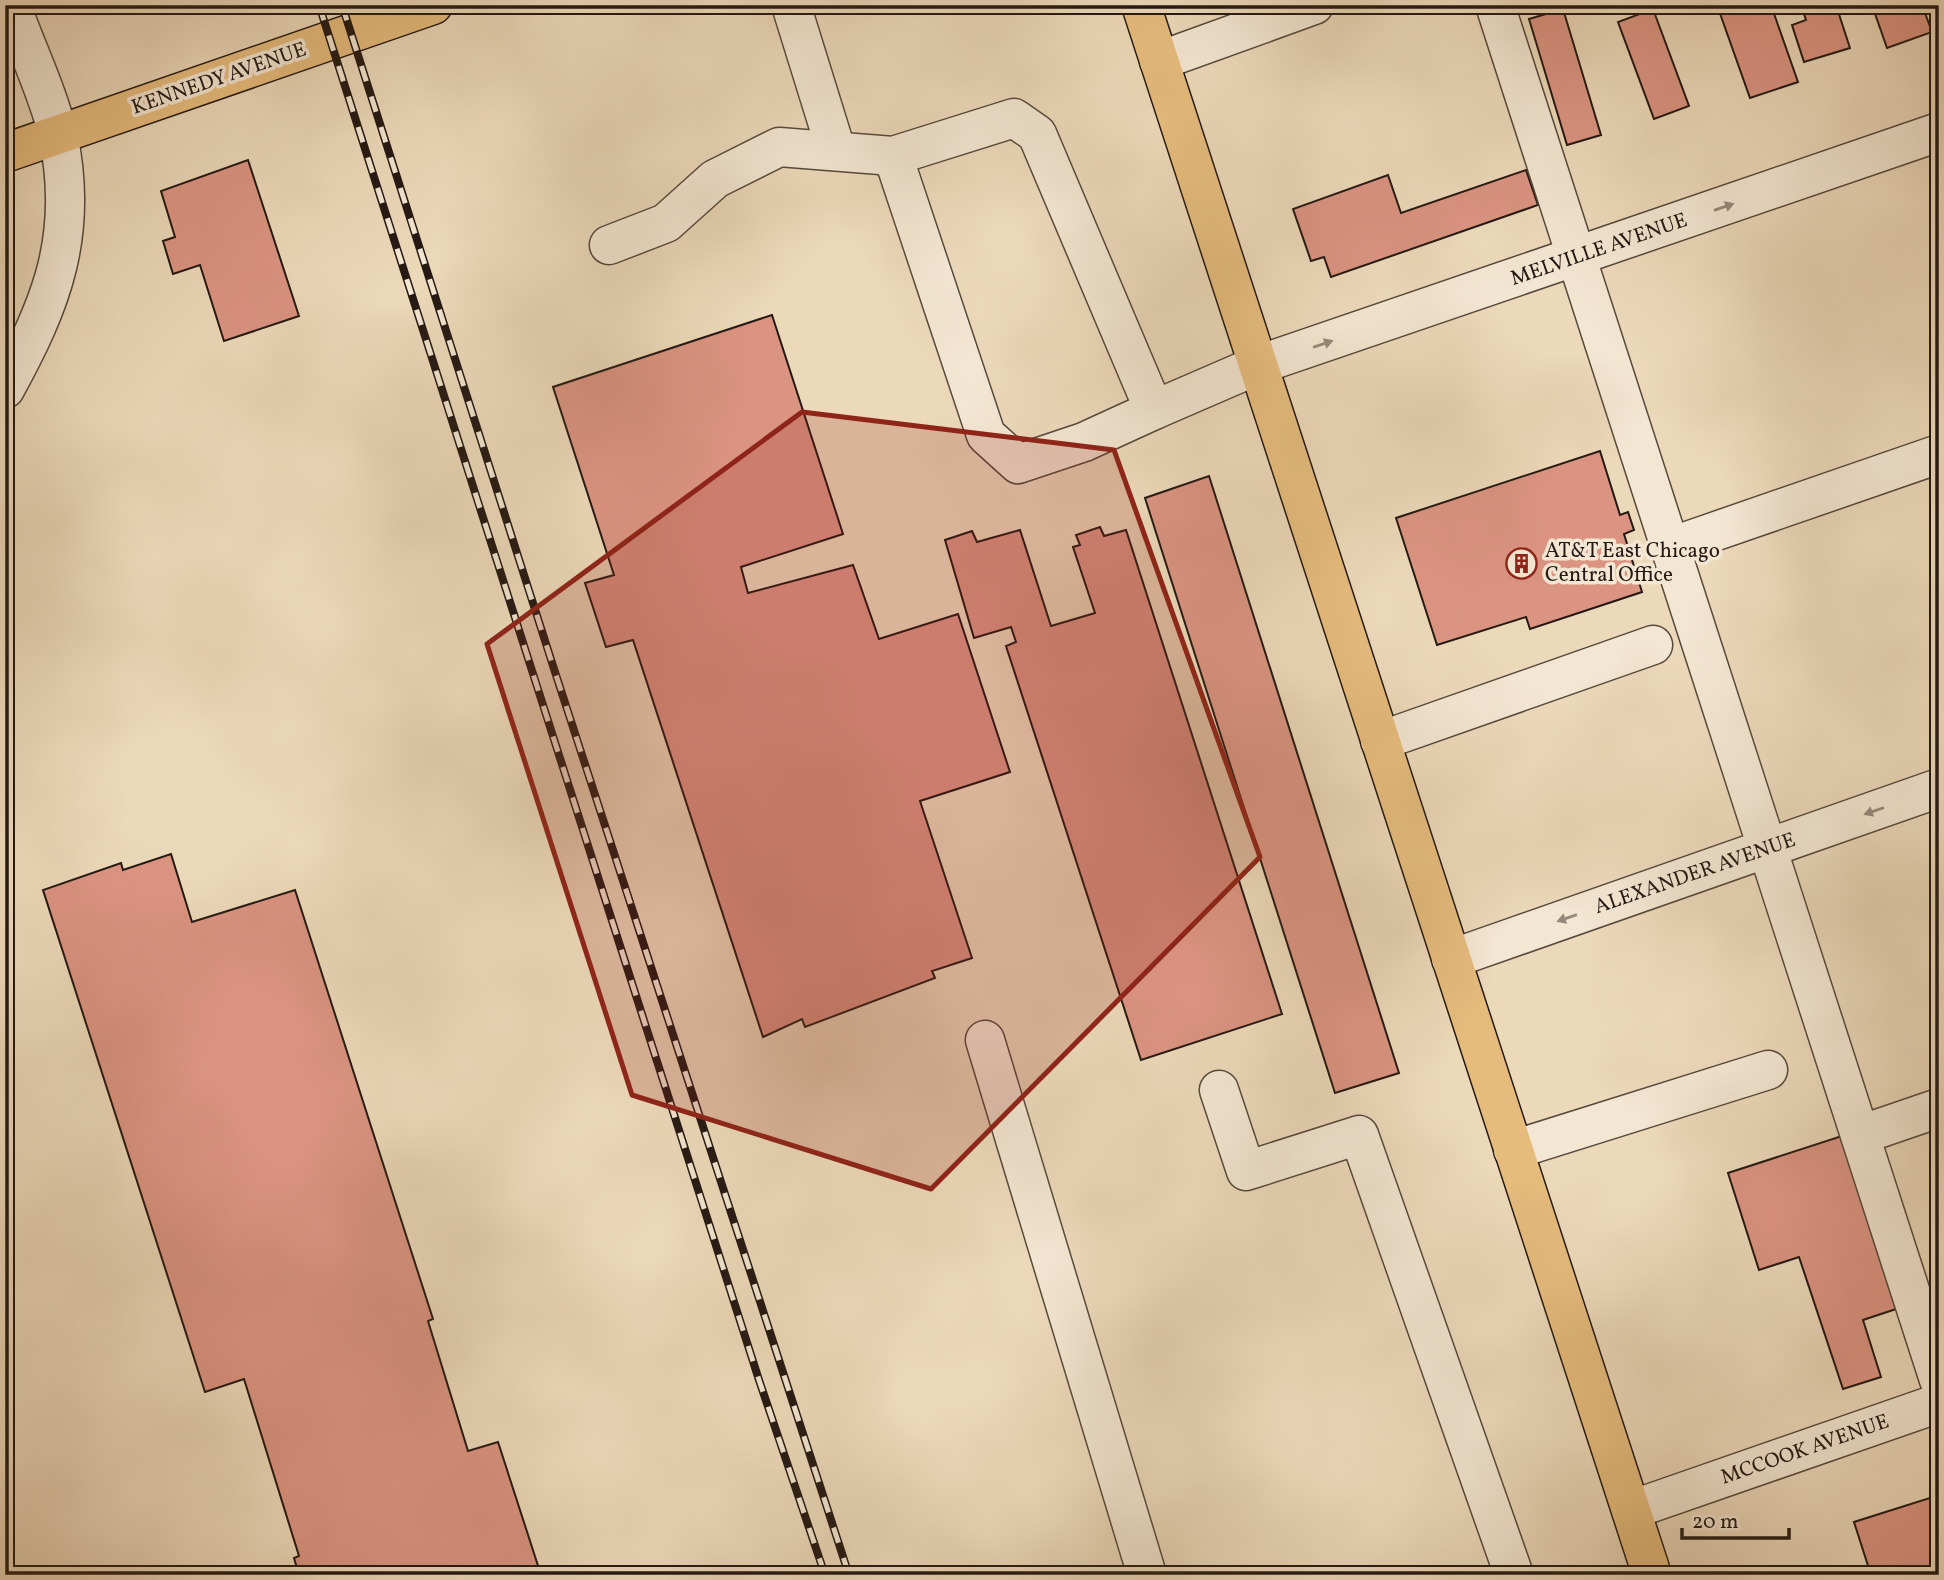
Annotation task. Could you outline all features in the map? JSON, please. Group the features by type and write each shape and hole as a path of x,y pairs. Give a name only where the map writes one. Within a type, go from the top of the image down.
{"main road":[{"name":"KENNEDY AVENUE","path":"5,153 433,5"},
{"path":"1141,5 1652,1575"}],"street":[{"path":"5,388 37,332 64,249 67,221 58,135 11,5"},
{"path":"791,5 836,150"},
{"path":"1495,5 1939,1380"},
{"path":"1159,61 1290,9"},
{"path":"609,246 666,223 715,179 779,147 893,156 1014,118 1037,134 1154,410"},
{"name":"MELVILLE AVENUE","path":"893,156 986,435 1017,464 1084,442 1258,365 1939,132"},
{"path":"1670,547 1939,454"},
{"path":"1380,741 1653,645"},
{"name":"ALEXANDER AVENUE","path":"1451,959 1939,788"},
{"path":"985,1040 1147,1575"},
{"path":"1513,1150 1768,1070"},
{"path":"1219,1090 1246,1171 1359,1135 1417,1308 1514,1575"},
{"path":"1860,1135 1939,1108"},
{"name":"MCCOOK AVENUE","path":"1631,1510 1939,1403"}],"highlighted area":[{"path":"802,412 1114,450 1260,857 931,1189 632,1095 487,644"}],"building":[{"path":"1717,5 1771,5 1798,82 1750,98"},
{"path":"1801,5 1836,5 1850,48 1804,62 1792,25 1806,20"},
{"path":"1872,5 1922,5 1932,32 1887,48"},
{"path":"1563,9 1601,135 1567,145 1529,19"},
{"path":"1653,9 1689,106 1654,119 1618,22"},
{"path":"248,160 299,316 224,341 200,265 173,274 163,241 175,237 161,191"},
{"path":"1526,170 1538,205 1331,277 1324,257 1311,261 1293,209 1388,175 1401,213"},
{"path":"772,315 843,534 741,567 748,593 853,565 879,639 958,614 1010,772 920,801 972,958 932,971 935,978 805,1027 802,1019 763,1037 633,640 606,647 585,583 614,575 553,387"},
{"name":"AT&T East Chicago Central Office","path":"1600,451 1620,515 1628,512 1634,530 1624,534 1642,592 1530,629 1526,617 1437,645 1396,518"},
{"path":"1209,476 1399,1073 1335,1093 1145,498"},
{"path":"1100,527 1104,536 1126,530 1282,1014 1141,1060 1006,646 1016,642 1011,627 974,638 945,540 972,531 977,542 1020,530 1051,626 1095,613 1073,547 1080,545 1076,535"},
{"path":"171,854 192,922 295,890 433,1319 428,1321 468,1451 498,1442 541,1575 299,1575 294,1558 299,1556 244,1379 205,1392 43,890 121,863 123,870"},
{"path":"1845,1135 1902,1307 1863,1320 1881,1377 1843,1389 1799,1257 1759,1270 1728,1173"},
{"path":"1936,1496 1939,1575 1871,1575 1854,1522"}],"railway":[{"path":"319,5 759,1380 825,1575"},
{"path":"342,5 555,672 849,1575"}],"place":[{"name":"AT&T East Chicago Central Office","path":"1522,563"}]}
